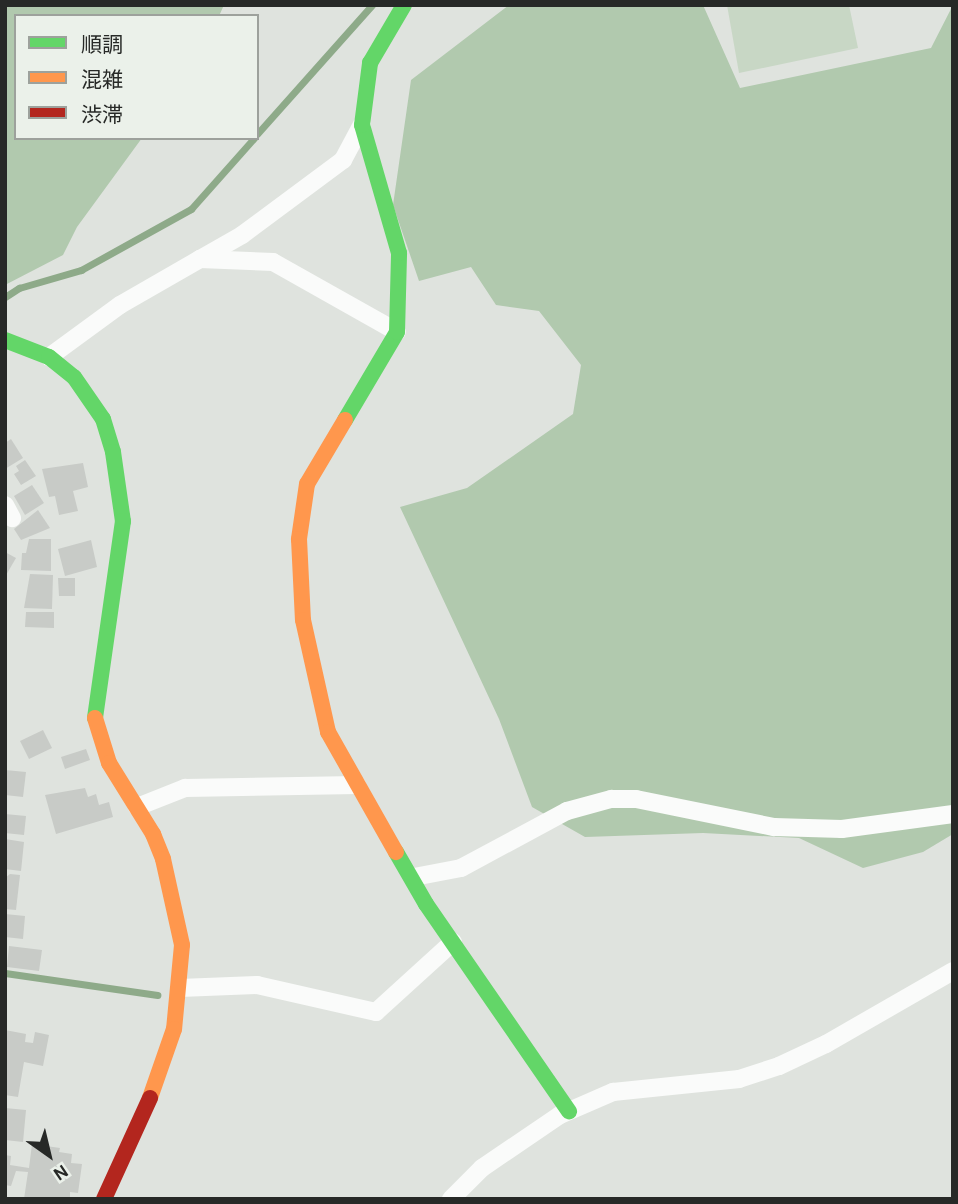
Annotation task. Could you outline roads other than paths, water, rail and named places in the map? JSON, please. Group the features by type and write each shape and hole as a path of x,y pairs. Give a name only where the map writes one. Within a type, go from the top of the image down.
{"street":[{"path":"49,357 120,305 242,235 343,160 362,125 370,63 404,5"},
{"path":"362,125 399,253 397,332 307,484 299,538 303,621 316,691 328,732 414,877 426,904 569,1111"},
{"path":"200,259 273,262 397,332"},
{"path":"5,340 49,357 74,377 103,419 121,492 119,558 94,715 108,763 137,807 163,859 182,945 180,988 160,1075 104,1199"},
{"path":"137,807 184,788 357,785"},
{"path":"414,877 461,868 567,811 611,799 636,799 774,827 842,829 953,814"},
{"path":"180,988 257,985 376,1012 453,942"},
{"path":"451,1199 482,1168 569,1111 613,1091 738,1079 779,1066 826,1044 953,971"}],"waterway":[{"path":"259,132 372,5"},
{"path":"5,297 19,288 81,270 191,209 252,140"},
{"path":"5,973 157,995"}]}
